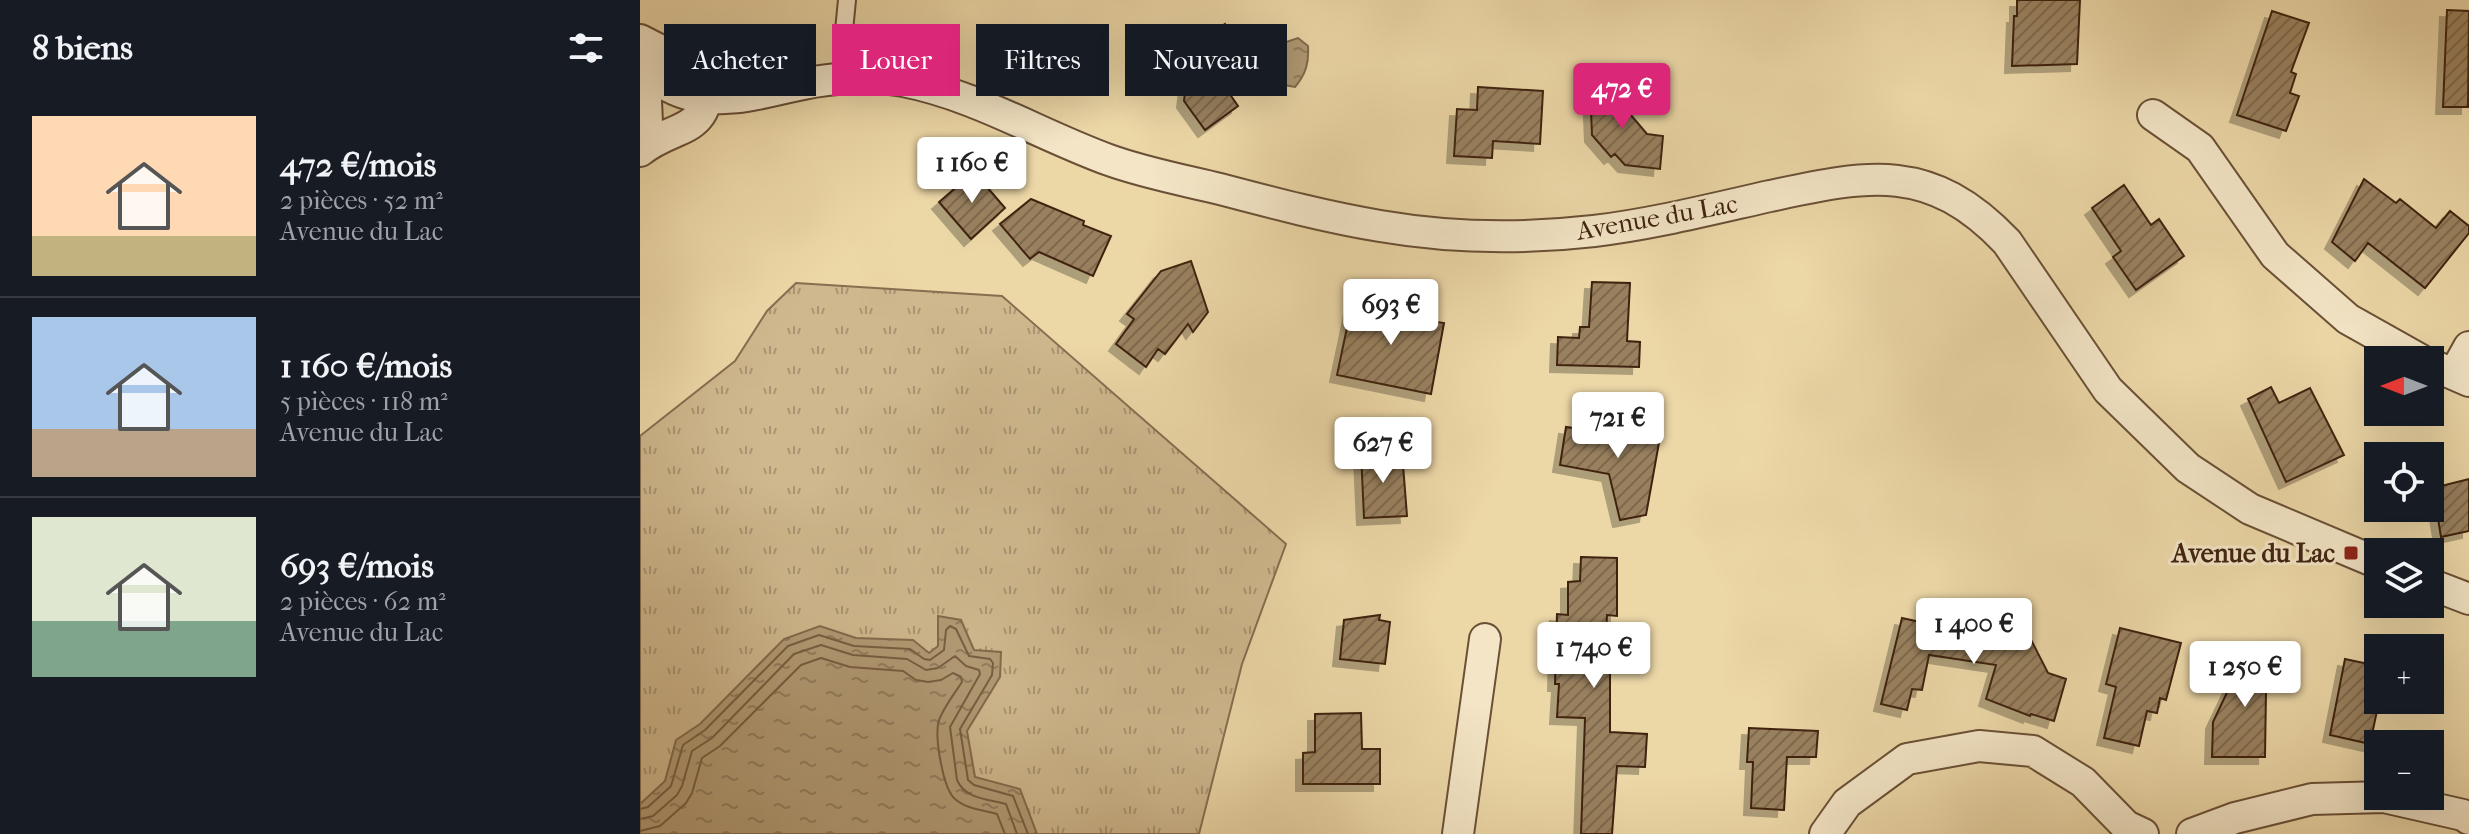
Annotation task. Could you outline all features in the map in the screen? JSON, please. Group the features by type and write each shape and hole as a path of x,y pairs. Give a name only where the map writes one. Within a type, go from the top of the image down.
{"street":[{"name":"Avenue du Lac","path":"640,40 664,58"},
{"name":"Avenue du Lac","path":"640,69 664,74"},
{"path":"640,69 646,101 644,147"},
{"path":"644,147 682,96"},
{"name":"Avenue du Lac","path":"959,96 1120,164 1303,211 1382,227 1465,235 1594,231 1852,180 1898,180 1920,186 1968,207 1989,223 2007,242 2108,390 2188,468 2250,509 2364,557"},
{"path":"2153,115 2200,148 2275,255 2348,319 2396,346"},
{"path":"2451,373 2469,347"},
{"path":"2444,589 2469,599"},
{"path":"1458,834 1485,639"},
{"path":"1825,834 1847,803 1907,759 1979,746 2033,751 2083,782 2126,826 2143,834"},
{"path":"2192,834 2235,818 2312,799 2384,797 2469,819"}],"lane":[{"path":"845,24 847,0"}],"green space":[{"path":"796,283 1002,296 1286,544 1242,664 1199,834 640,834 640,436 735,361 767,311"}],"water":[{"path":"1298,38 1308,46 1304,73 1295,87 1287,86 1287,42"},
{"path":"938,616 961,620 974,650 1001,652 1000,677 967,731 975,777 1020,789 1037,834 640,834 640,804 665,781 676,740 700,724 784,639 820,626 856,638 913,640 929,653 938,646"}],"building":[{"path":"2017,0 2080,0 2077,64 2012,66"},
{"path":"2447,10 2469,11 2468,107 2443,107"},
{"path":"2272,11 2309,23 2291,72 2296,74 2290,93 2299,96 2286,131 2237,115"},
{"path":"1478,87 1543,91 1540,144 1493,141 1492,158 1454,156 1457,109 1477,110"},
{"path":"1590,87 1617,87 1618,100 1647,134 1663,136 1660,169 1625,165 1615,154 1611,157 1592,135"},
{"path":"1185,96 1231,96 1238,106 1205,130 1184,101"},
{"path":"974,172 1005,208 971,239 939,202"},
{"path":"2364,179 2396,203 2400,199 2436,228 2450,211 2469,226 2469,233 2425,288 2368,243 2355,261 2332,242"},
{"path":"2124,185 2151,225 2159,219 2184,256 2136,290 2113,257 2121,251 2092,208"},
{"path":"1031,199 1111,236 1093,276 1039,252 1030,259 1000,224"},
{"path":"1191,261 1208,312 1193,332 1188,324 1165,354 1158,349 1146,367 1116,344 1134,319 1127,314 1161,271"},
{"path":"1592,282 1630,283 1627,341 1640,342 1639,367 1557,365 1558,337 1579,338 1580,327 1589,327"},
{"path":"1353,299 1419,309 1417,319 1444,323 1431,394 1337,375"},
{"path":"2271,387 2279,403 2310,388 2344,455 2286,482 2248,399"},
{"path":"1610,418 1662,426 1646,515 1620,520 1609,474 1560,465 1566,427 1609,433"},
{"path":"1402,452 1407,516 1364,518 1361,453"},
{"path":"2469,479 2469,531 2441,537 2439,522 2444,522 2444,485"},
{"path":"1581,557 1617,558 1617,616 1607,615 1605,657 1610,657 1610,732 1647,734 1645,767 1617,766 1612,834 1581,834 1585,718 1557,717 1557,614 1568,615 1568,582 1580,581"},
{"path":"1380,615 1379,620 1390,622 1385,664 1340,659 1344,620"},
{"path":"1902,618 1925,623 1927,618 1975,626 1985,645 2024,626 2048,673 2066,679 2054,721 2030,716 1986,699 1996,665 1929,655 1922,690 1912,689 1907,710 1881,704"},
{"path":"2120,628 2181,643 2166,700 2160,698 2157,713 2147,711 2139,746 2104,738 2116,687 2106,684"},
{"path":"2248,648 2281,661 2266,691 2265,757 2212,757 2213,722"},
{"path":"2345,659 2364,663 2364,714 2376,714 2373,730 2364,730 2364,743 2330,735"},
{"path":"1361,713 1362,749 1380,749 1380,784 1303,784 1303,753 1315,752 1315,714"},
{"path":"1749,728 1818,731 1816,757 1787,757 1784,810 1751,808 1753,762 1747,762"}],"place":[{"name":"Avenue du Lac","path":"2351,553"}]}
